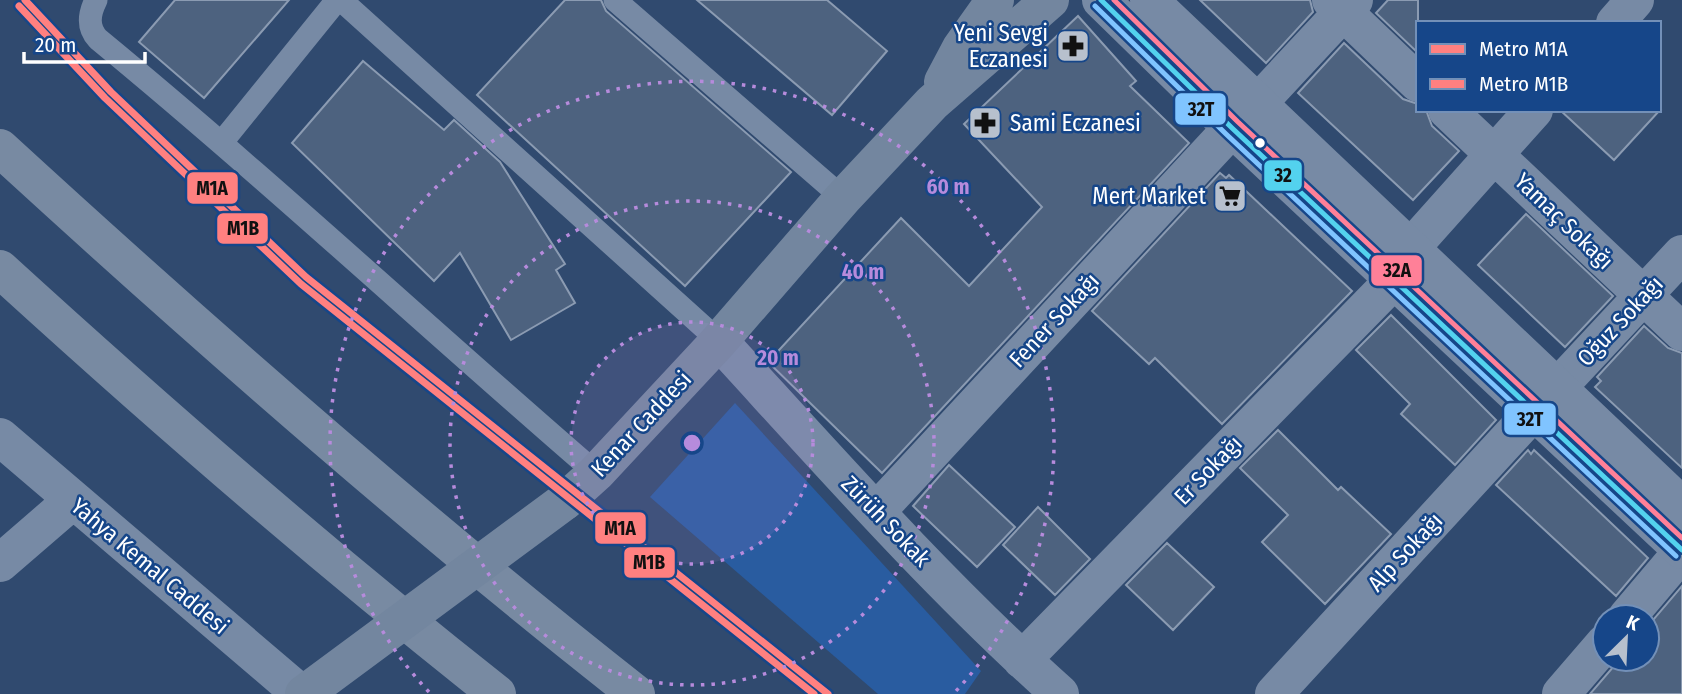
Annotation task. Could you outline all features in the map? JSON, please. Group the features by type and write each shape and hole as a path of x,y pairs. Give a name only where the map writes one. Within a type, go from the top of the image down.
{"highway":[{"path":"0,148 143,280 339,451 530,611 636,694"},
{"path":"0,269 224,470 497,694"}],"main road":[{"name":"Kenar Caddesi","path":"932,103 961,48 995,0"},
{"name":"Kenar Caddesi","path":"302,694 565,501 596,473 719,341 843,198 932,103 1050,0"}],"street":[{"path":"1101,0 1246,115 1546,399 1682,506"},
{"path":"1149,0 1246,115"},
{"path":"1617,21 1635,0"},
{"path":"1343,4 1416,81"},
{"name":"Fener Sokağı","path":"876,512 1246,115 1343,4"},
{"name":"Yamaç Sokağı","path":"1449,112 1682,332"},
{"name":"Er Sokağı","path":"1022,660 1402,265 1494,154 1533,112"},
{"name":"Oğuz Sokağı","path":"1546,399 1682,254"},
{"name":"Zürüh Sokak","path":"719,341 876,512 1022,660 1060,694"},
{"path":"1546,399 1682,551 1639,603"},
{"name":"Alp Sokağı","path":"1274,694 1546,399"},
{"name":"Yahya Kemal Caddesi","path":"0,437 302,694"},
{"path":"0,563 73,500"},
{"path":"1561,694 1591,659"}],"lane":[{"path":"96,0 90,17 91,28 98,39 222,142 420,322 596,473"},
{"path":"222,142 339,0 719,341"},
{"path":"615,0 843,198"}],"shaded area":[{"path":"735,403 981,671 965,694 878,694 650,497"}],"building":[{"path":"175,0 289,0 204,98 139,42"},
{"path":"565,0 601,0 606,11 791,172 685,286 477,95"},
{"path":"697,0 827,0 887,51 832,115"},
{"path":"1200,0 1310,0 1313,12 1266,63"},
{"path":"1388,0 1418,0 1416,51 1376,13"},
{"path":"1078,16 1136,81 1130,86 1189,143 882,473 768,362 901,218 969,286 1042,207 964,124"},
{"path":"1344,43 1403,99 1416,103 1416,112 1427,112 1432,126 1459,151 1413,200 1298,93"},
{"path":"363,61 444,130 454,120 500,162 565,264 556,270 575,303 511,340 460,253 434,281 292,143"},
{"path":"1562,112 1658,112 1614,160"},
{"path":"1220,173 1226,178 1229,175 1352,291 1222,424 1155,358 1149,364 1092,311"},
{"path":"1526,214 1613,296 1565,347 1478,265"},
{"path":"1391,315 1496,420 1455,465 1401,414 1410,404 1356,350"},
{"path":"1644,326 1668,348 1682,353 1682,468 1595,387 1601,381 1597,377"},
{"path":"1278,430 1338,490 1341,487 1391,534 1325,604 1262,542 1288,515 1240,468"},
{"path":"1528,450 1531,454 1534,450 1648,558 1616,596 1496,485"},
{"path":"949,465 1015,527 977,567 913,506"},
{"path":"1038,507 1090,559 1055,595 1003,545"},
{"path":"1167,543 1214,587 1173,630 1126,585"},
{"path":"1682,586 1682,694 1590,694 1608,673 1661,673 1661,611"}],"metro line":[{"name":"M1A","path":"25,0 111,92 306,277 828,694"},
{"name":"M1B","path":"19,6 105,98 301,284 814,694"}],"transit line":[{"name":"32","path":"1101,0 1232,128 1682,550"},
{"name":"32A","path":"1114,0 1238,122 1682,538"},
{"name":"32T","path":"1095,6 1226,134 1676,556"}],"place":[{"name":"Yeni Sevgi Eczanesi","path":"1073,46"},
{"name":"Sami Eczanesi","path":"985,123"},
{"name":"Mert Market","path":"1230,196"}]}
